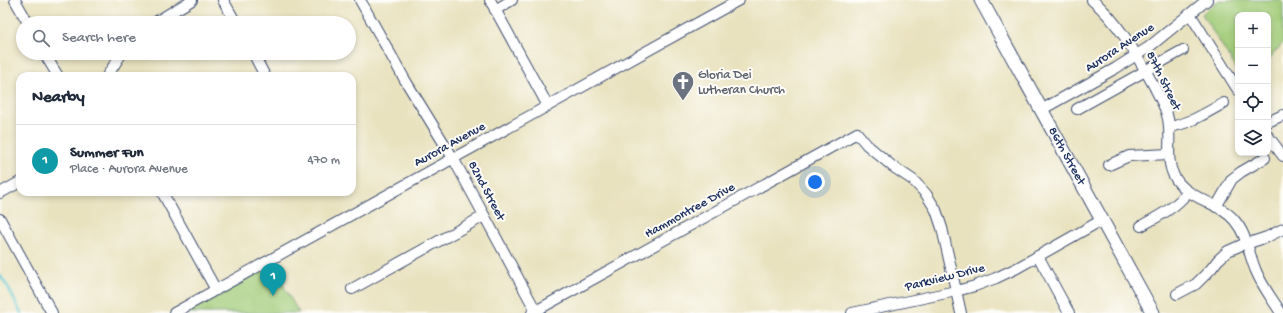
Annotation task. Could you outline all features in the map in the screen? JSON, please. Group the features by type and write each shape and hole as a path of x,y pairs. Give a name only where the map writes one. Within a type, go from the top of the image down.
{"main road":[{"name":"86th Street","path":"981,0 1153,313"}],"street":[{"path":"15,0 24,16"},
{"path":"166,16 192,0"},
{"path":"223,0 232,16"},
{"name":"82nd Street","path":"360,0 453,158 535,312"},
{"path":"490,0 548,106"},
{"path":"495,10 512,0"},
{"name":"Aurora Avenue","path":"174,313 739,0"},
{"name":"87th Street","path":"1092,0 1113,21 1137,55 1164,106 1168,119 1169,154 1174,176 1182,187 1188,192 1222,210 1234,219 1240,227 1256,272 1279,311"},
{"name":"Aurora Avenue","path":"1041,110 1150,47 1207,0"},
{"path":"1190,14 1235,85"},
{"path":"1077,109 1183,50"},
{"path":"48,60 56,72"},
{"path":"110,72 117,60"},
{"path":"257,60 263,72"},
{"path":"1169,127 1178,126 1191,121 1224,103"},
{"path":"1271,121 1283,115"},
{"name":"Hammontree Drive","path":"535,312 857,133 867,145 892,166 914,180 926,194 936,210 942,228 956,291"},
{"path":"1271,140 1283,156"},
{"path":"1109,165 1129,156 1169,154"},
{"path":"1216,207 1232,179 1265,158"},
{"path":"0,192 16,184"},
{"path":"1141,226 1167,212 1180,202 1188,192"},
{"path":"164,196 216,290"},
{"path":"352,288 484,216"},
{"path":"0,219 52,313"},
{"name":"Parkview Drive","path":"852,313 975,286 996,278 1102,220"},
{"path":"1177,294 1196,284 1228,251 1246,243 1267,238 1283,229"},
{"path":"1038,256 1069,313"},
{"path":"956,291 961,313"}],"green space":[{"path":"1219,0 1280,0 1283,3 1283,43 1271,57 1271,12 1235,12 1235,66 1202,14"},
{"path":"269,260 299,313 174,313"}],"waterway":[{"path":"0,275 21,313"}],"place":[{"name":"Gloria Dei Lutheran Church","path":"683,102"},
{"name":"Summer Fun","path":"273,296"}]}
